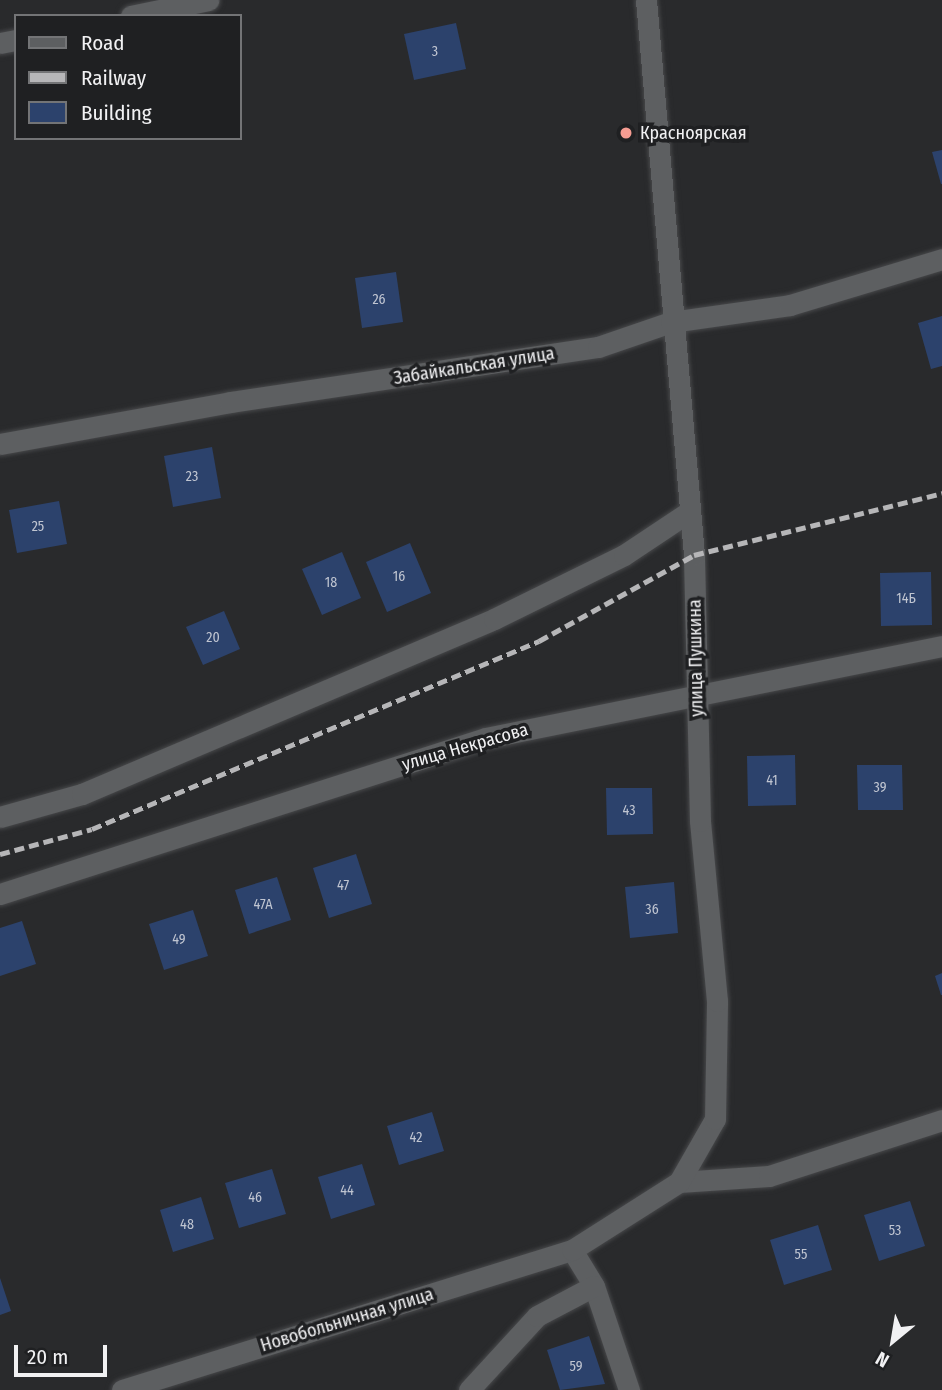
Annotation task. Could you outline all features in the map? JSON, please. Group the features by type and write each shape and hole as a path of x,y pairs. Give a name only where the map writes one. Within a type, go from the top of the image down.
{"street":[{"path":"141,14 208,0"},
{"name":"улица Пушкина","path":"572,1250 679,1182 715,1119 718,1001 699,821 690,511 671,322 646,0"},
{"name":"Забайкальская улица","path":"0,444 230,402 598,347 671,322 790,305 942,259"},
{"path":"0,817 82,794 494,619 624,555 690,511"},
{"name":"улица Некрасова","path":"0,894 486,738 942,646"},
{"path":"679,1182 769,1176 942,1120"},
{"path":"572,1250 594,1286 629,1390"},
{"name":"Новобольничная улица","path":"122,1390 572,1250"},
{"path":"469,1390 537,1316 594,1286"}],"building":[{"path":"456,23 466,69 414,80 404,34"},
{"path":"942,150 942,184 941,184 932,152"},
{"path":"396,272 403,322 362,328 355,278"},
{"path":"942,316 942,366 931,369 918,323"},
{"path":"212,447 221,498 173,507 164,456"},
{"path":"59,501 67,544 17,553 9,510"},
{"path":"410,543 431,593 387,612 366,562"},
{"path":"342,552 361,598 322,615 302,569"},
{"path":"931,572 932,625 881,626 880,573"},
{"path":"224,611 240,649 203,665 186,627"},
{"path":"795,755 796,805 748,806 747,756"},
{"path":"857,765 902,765 903,810 858,810"},
{"path":"606,788 652,788 653,834 607,835"},
{"path":"356,854 372,904 329,918 313,868"},
{"path":"277,877 291,920 249,934 235,890"},
{"path":"674,882 678,933 630,938 625,887"},
{"path":"193,910 208,956 164,970 149,924"},
{"path":"22,921 36,964 0,976 0,928"},
{"path":"942,973 942,995 941,995 935,976"},
{"path":"432,1112 444,1151 399,1165 387,1126"},
{"path":"362,1164 375,1205 331,1219 318,1177"},
{"path":"272,1169 286,1214 239,1228 225,1183"},
{"path":"201,1197 214,1239 173,1252 160,1210"},
{"path":"910,1201 925,1246 879,1261 864,1215"},
{"path":"818,1225 832,1270 784,1285 770,1240"},
{"path":"0,1278 11,1311 0,1315"},
{"path":"589,1336 605,1384 560,1390 547,1350"}],"railway":[{"path":"0,854 92,829 539,641 694,555 942,493"}],"place":[{"name":"Красноярская","path":"626,133"}]}
